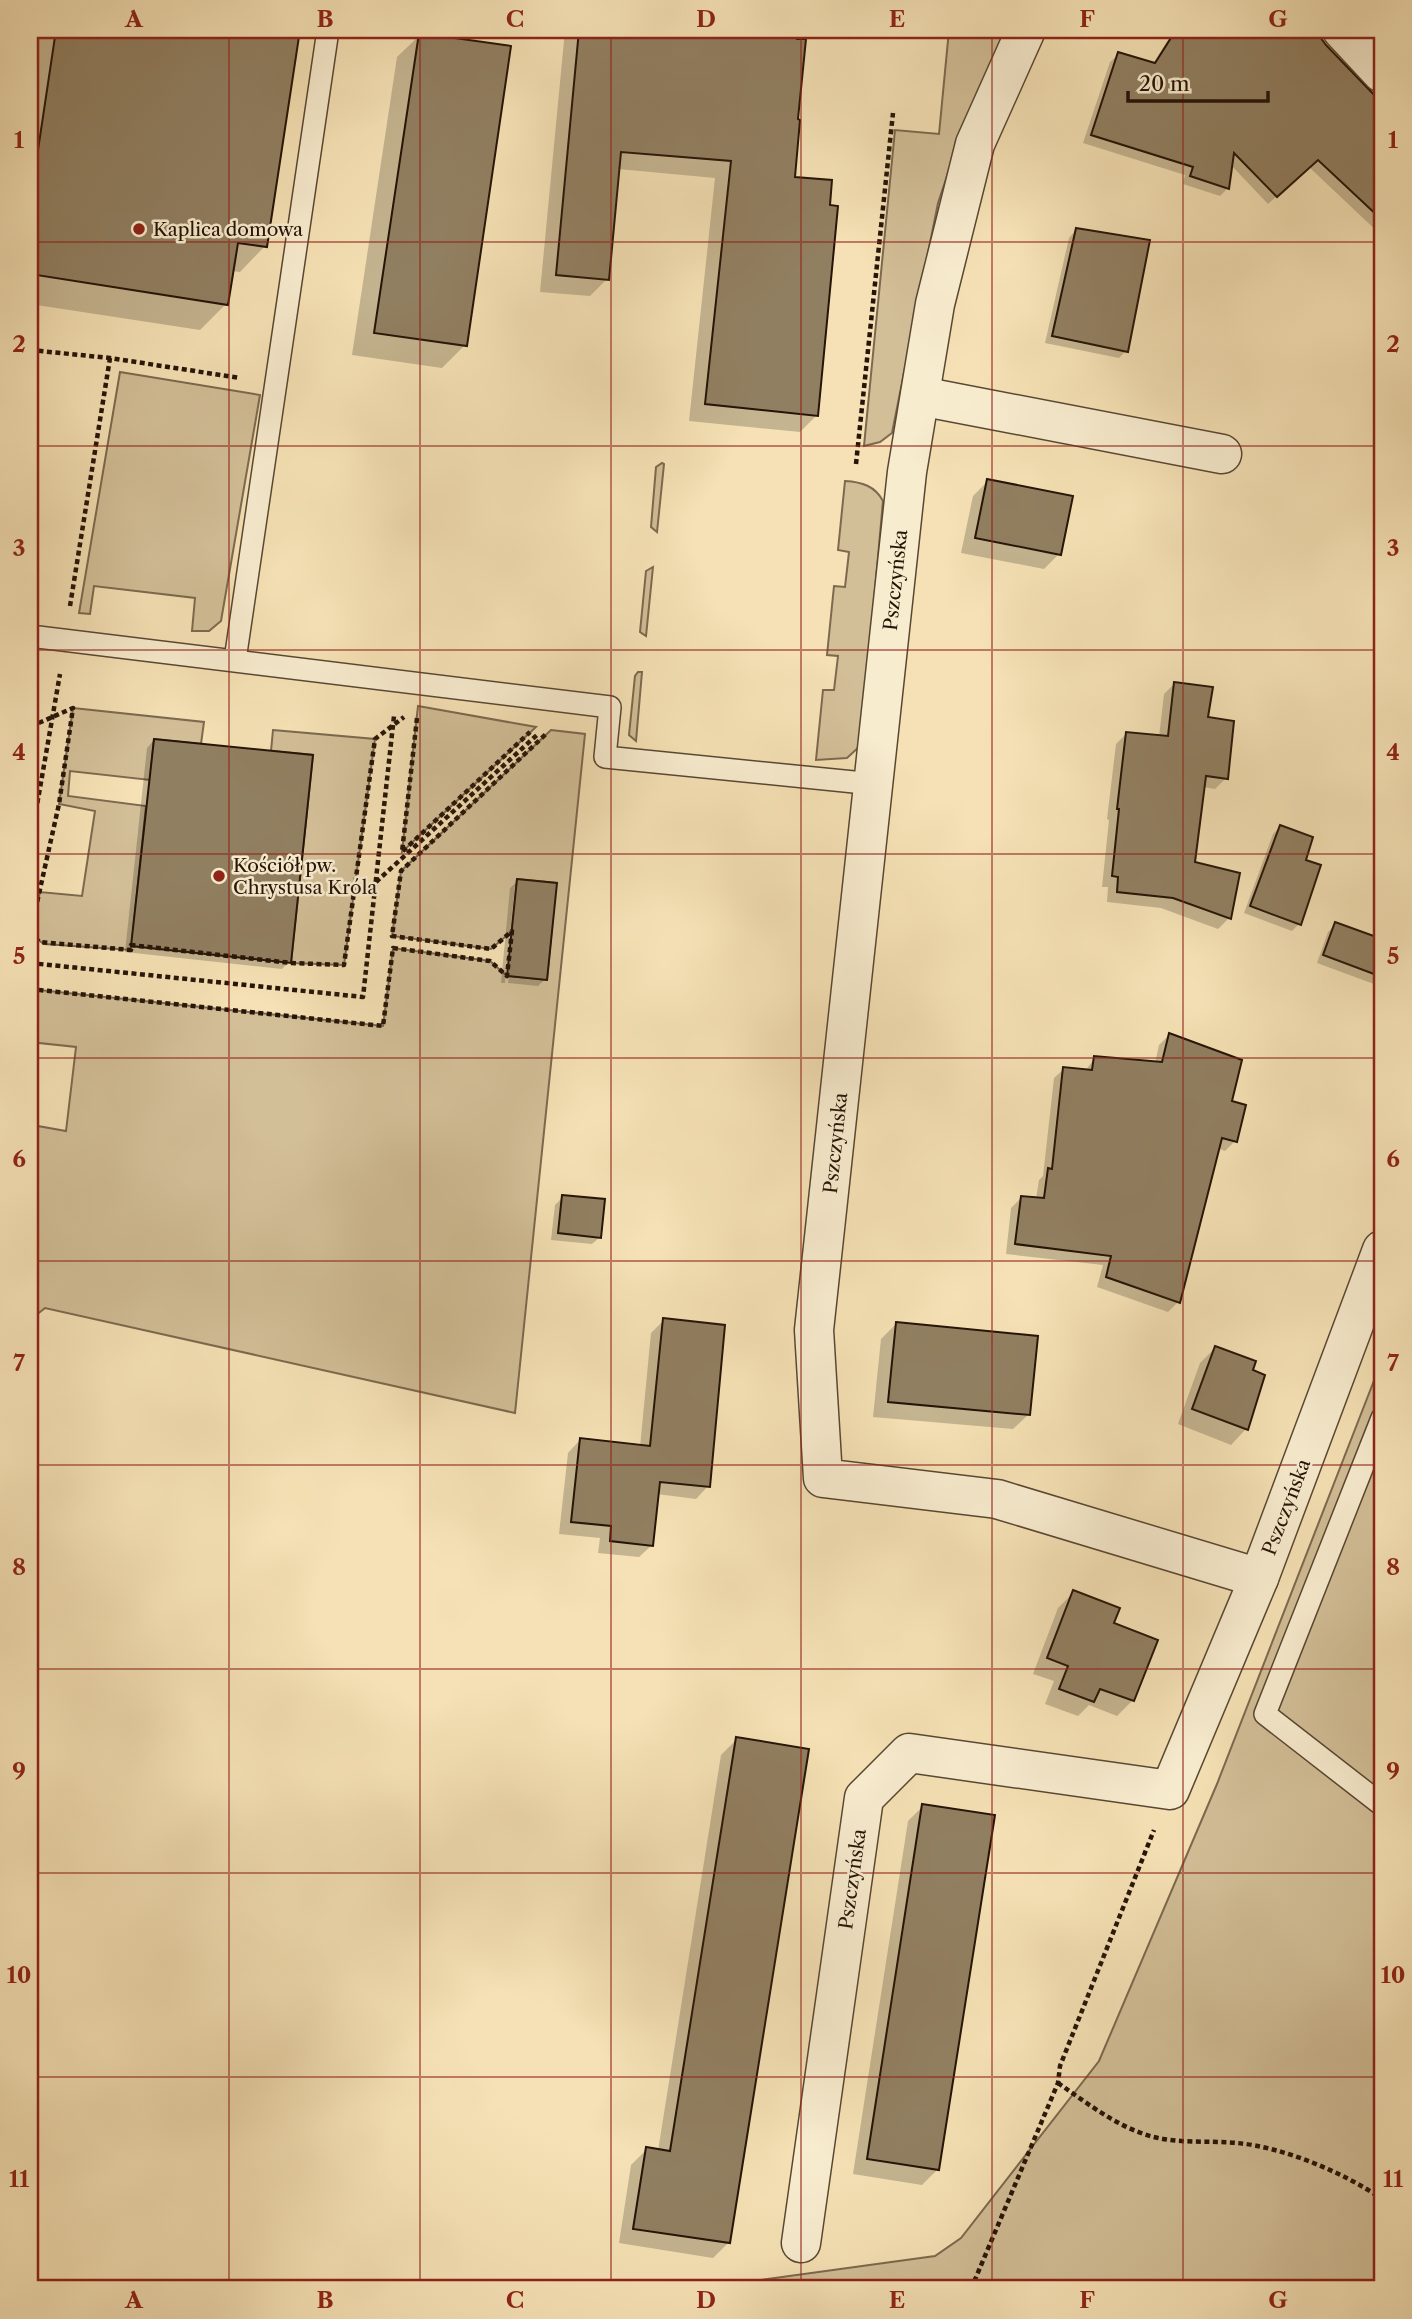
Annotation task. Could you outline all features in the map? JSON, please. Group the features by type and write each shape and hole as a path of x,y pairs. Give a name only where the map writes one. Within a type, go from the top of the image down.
{"street":[{"name":"Pszczyńska","path":"1026,30 975,144 935,304 907,472 814,1330 823,1478 997,1499 1259,1578 1382,1250"},
{"path":"1342,30 1382,73"},
{"path":"920,396 1222,454"},
{"path":"1170,1790 1259,1578"},
{"name":"Pszczyńska","path":"801,2243 863,1798 909,1753 1170,1790"}],"lane":[{"path":"235,660 328,30"},
{"path":"30,636 610,707 605,757 874,784"},
{"path":"1382,1419 1265,1714 1382,1805"}],"path":[{"path":"30,41 32,30"},
{"path":"856,464 893,113"},
{"path":"30,350 110,358 276,384"},
{"path":"30,845 110,358"},
{"path":"30,962 363,997 396,680"},
{"path":"30,989 383,1026 393,948 490,961 507,976 512,931 491,950 392,936 401,872 551,730 536,727 402,852 418,706"},
{"path":"30,745 34,725 73,708 59,804 32,925 35,938 44,944 131,950 131,946 291,963 344,965 374,739 410,713"},
{"path":"375,883 544,729"},
{"path":"971,2289 1058,2083 1060,2066 1170,1790"},
{"path":"1058,2083 1100,2112 1141,2133 1178,2141 1239,2143 1302,2158 1362,2185 1382,2199"}],"shaded area":[{"path":"949,30 998,30 1001,34 1000,44 954,155 938,203 892,433 880,442 864,446 895,130 939,134"},
{"path":"120,372 260,395 221,621 209,631 192,631 195,598 94,586 90,614 79,613"},
{"path":"662,463 657,532 651,527 656,467"},
{"path":"845,481 867,486 883,501 862,735 860,746 847,758 816,760 823,690 834,690 838,656 827,655 834,586 845,587 849,552 838,550"},
{"path":"653,567 646,636 640,632 646,571"},
{"path":"642,672 636,741 629,735 635,676"},
{"path":"418,706 536,727 402,852"},
{"path":"73,708 204,722 201,744 154,739 150,780 70,771 68,796 146,806 131,950 44,944 34,934 32,927 40,892 82,896 95,811 59,804"},
{"path":"273,730 375,739 344,965 291,963 313,755 271,751"},
{"path":"551,730 585,734 515,1413 45,1308 30,1320 32,1125 66,1131 76,1047 30,1042 30,989 383,1026 393,948 490,961 507,976 547,980 556,883 517,879 512,931 491,949 392,936 401,871"},
{"path":"1382,1360 1382,2289 695,2289 935,2256 961,2238 1099,2061 1217,1784"}],"building":[{"path":"56,30 300,30 267,247 238,243 228,305 30,274 30,203"},
{"path":"579,30 798,30 797,39 806,39 795,177 832,180 830,205 838,206 818,416 705,404 731,161 621,152 609,280 556,275"},
{"path":"1176,30 1315,30 1382,103 1382,220 1318,160 1277,197 1234,153 1229,189 1190,176 1193,167 1091,135 1118,52 1155,63"},
{"path":"419,33 511,46 467,346 374,333"},
{"path":"1076,228 1150,240 1128,352 1052,336"},
{"path":"987,479 1073,496 1061,555 975,538"},
{"path":"1174,682 1213,687 1208,717 1234,721 1228,779 1206,776 1195,862 1240,873 1231,919 1173,898 1117,892 1118,877 1112,876 1126,732 1168,736"},
{"name":"Kościół pw. Chrystusa Króla","path":"154,739 313,755 291,963 131,946"},
{"path":"1280,825 1313,837 1306,860 1321,865 1301,925 1250,906"},
{"path":"517,879 557,883 547,980 507,976"},
{"path":"1335,922 1382,939 1382,977 1323,955"},
{"path":"1169,1033 1242,1060 1232,1101 1246,1105 1237,1142 1222,1138 1180,1303 1106,1277 1111,1256 1015,1244 1021,1196 1044,1198 1048,1168 1052,1169 1063,1067 1092,1070 1094,1056 1162,1062"},
{"path":"562,1195 605,1199 601,1238 558,1233"},
{"path":"663,1318 725,1325 710,1487 660,1482 653,1546 610,1541 611,1526 571,1522 580,1438 650,1446"},
{"path":"896,1322 1038,1336 1030,1415 888,1402"},
{"path":"1215,1346 1256,1361 1253,1370 1265,1375 1248,1430 1192,1409"},
{"path":"1073,1590 1120,1608 1114,1623 1158,1640 1134,1701 1100,1689 1094,1702 1059,1689 1068,1666 1047,1658"},
{"path":"736,1737 809,1749 730,2243 633,2229 646,2147 670,2151"},
{"path":"922,1804 995,1815 939,2170 867,2159"}],"place":[{"name":"Kaplica domowa","path":"139,229"},
{"name":"Kościół pw. Chrystusa Króla","path":"219,876"}]}
